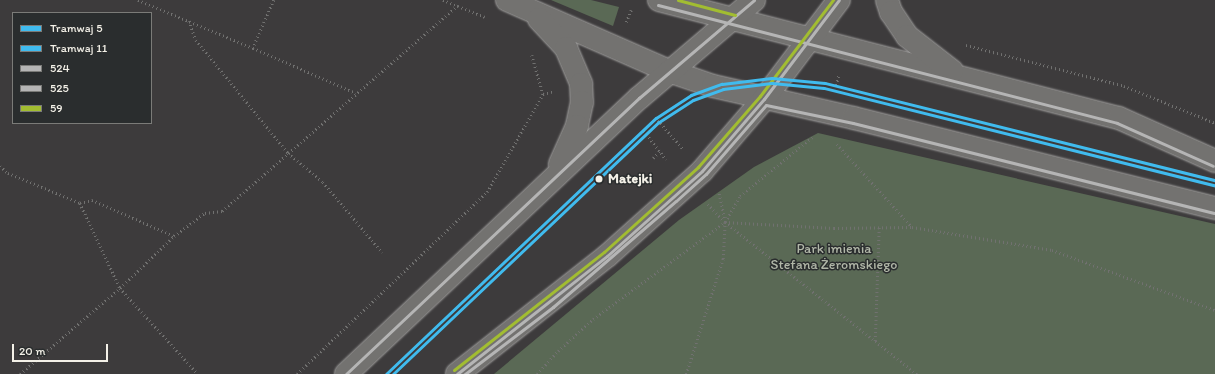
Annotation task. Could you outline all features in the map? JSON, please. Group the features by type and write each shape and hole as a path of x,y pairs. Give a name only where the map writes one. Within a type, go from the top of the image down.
{"street":[{"path":"659,0 1119,118 1215,161"},
{"path":"346,374 669,71 734,20 754,0"},
{"path":"457,374 550,303 674,197 702,171 764,99 839,0"},
{"path":"886,0 898,23 920,48 956,74 971,80"},
{"path":"514,3 669,71 764,99 854,118 1215,208"},
{"path":"514,3 536,16 556,35 573,59 581,84 580,116 572,141 557,170 546,185"}],"path":[{"path":"138,0 356,93"},
{"path":"253,48 274,0"},
{"path":"443,0 491,20"},
{"path":"20,374 120,288 174,236 205,213 222,211 356,93 458,6"},
{"path":"189,21 196,40 288,153 324,182 382,252"},
{"path":"960,44 1124,86 1215,123"},
{"path":"297,374 487,192 543,94 531,53"},
{"path":"543,94 556,91"},
{"path":"653,115 680,145"},
{"path":"640,126 666,159"},
{"path":"537,374 558,350 593,319 725,222 740,196 814,136 820,137"},
{"path":"833,139 912,227"},
{"path":"653,158 660,151"},
{"path":"0,166 8,173 80,203 92,200 174,236"},
{"path":"686,374 723,259 725,222 718,188"},
{"path":"705,201 725,222 917,374"},
{"path":"80,203 120,288 198,374"},
{"path":"725,222 912,227 1052,250 1215,310"},
{"path":"875,342 879,227"}],"green space":[{"path":"551,0 591,0 619,7 613,26"},
{"name":"Park imienia Stefana Żeromskiego","path":"818,133 1215,224 1215,374 494,374 679,220 754,167"}],"tram line":[{"name":"5","path":"386,374 656,118 691,95 722,84 772,78 825,83 1215,180"},
{"name":"11","path":"393,374 659,122 693,100 723,89 772,83 824,88 1214,185"}],"transit line":[{"name":"59","path":"678,0 735,15"},
{"name":"524","path":"346,374 639,98 754,0"},
{"name":"59","path":"454,370 604,252 698,167 760,96 833,0"},
{"name":"524","path":"457,374 607,256 702,171 764,99 839,0"},
{"name":"525","path":"658,5 1117,123 1213,166"},
{"name":"525","path":"465,374 553,307 676,201 706,174 766,105 853,123 1214,213"}],"place":[{"name":"Matejki","path":"599,179"}]}
